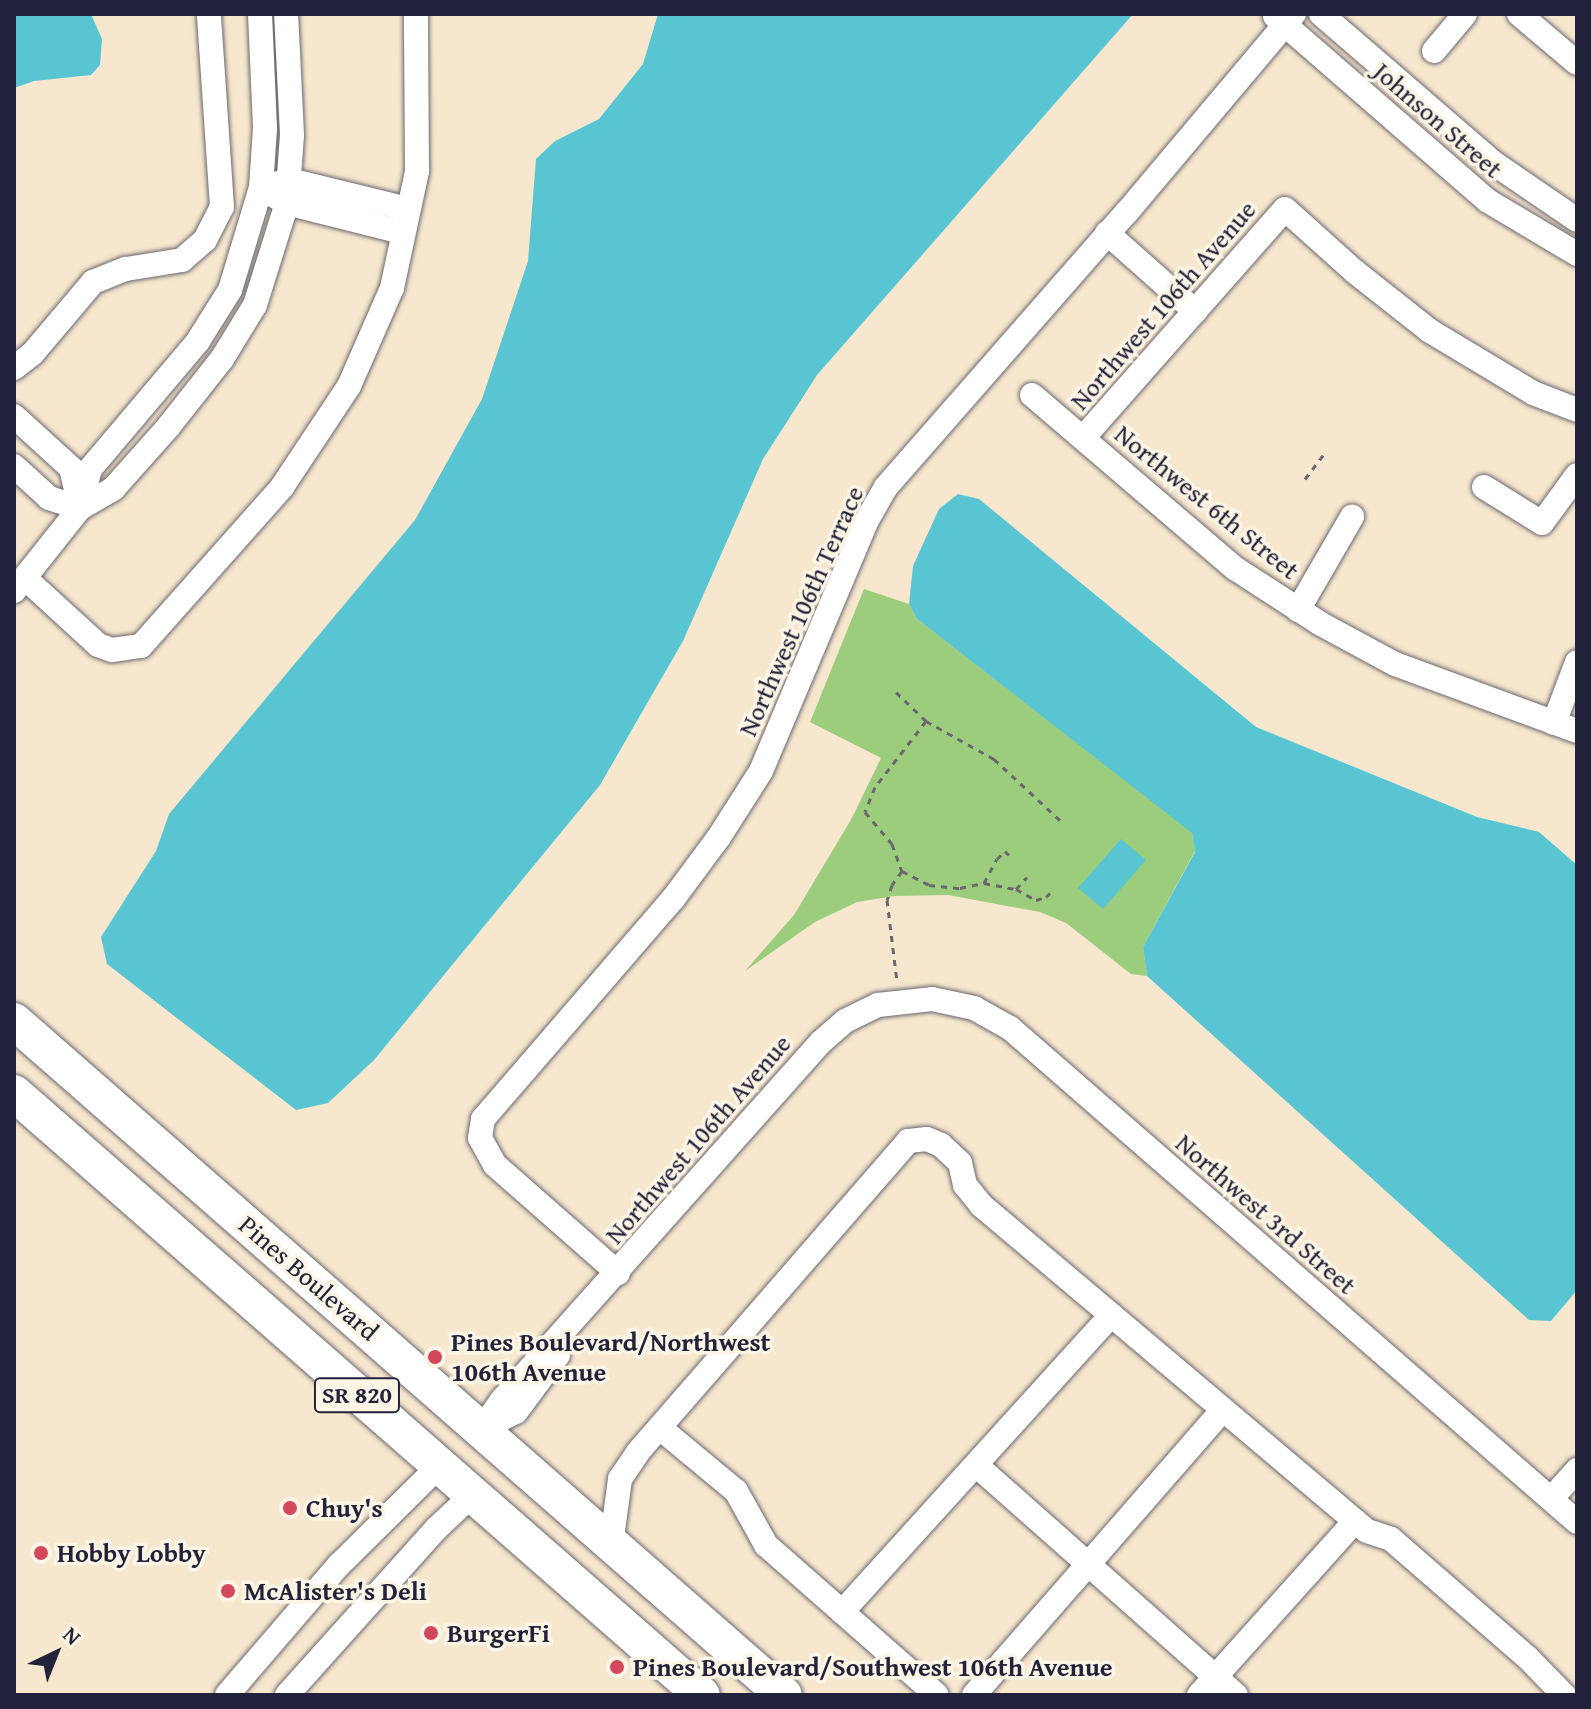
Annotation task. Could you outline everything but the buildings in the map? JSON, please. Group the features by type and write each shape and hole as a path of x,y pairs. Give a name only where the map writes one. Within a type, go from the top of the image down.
{"highway":[{"name":"Pines Boulevard","path":"14,1021 784,1695"},
{"name":"SR 820","path":"14,1093 702,1695"},
{"path":"399,1431 443,1436 481,1430"},
{"path":"439,1466 504,1470 544,1487"}],"street":[{"path":"14,368 33,353 93,282 126,269 182,260 205,240 222,207 209,14"},
{"path":"80,508 90,469 198,341 230,290 261,187 265,128 260,14"},
{"path":"286,14 292,135 288,192 255,305 222,359 114,488 80,508 20,585 98,645 112,650 141,646 282,487 349,386 392,288 417,171 416,14"},
{"name":"Johnson Street","path":"1321,14 1495,164 1577,220"},
{"path":"1434,51 1465,14"},
{"path":"1519,14 1577,63"},
{"name":"Johnson Street","path":"1284,17 1488,201 1577,254"},
{"name":"Northwest 106th Terrace","path":"618,1273 495,1165 480,1138 483,1119 673,899 719,837 761,771 866,522 886,487 1107,233 1284,17"},
{"path":"261,187 405,221"},
{"name":"Northwest 106th Avenue","path":"1083,438 1285,209 1354,271 1430,331 1533,393 1577,410"},
{"path":"1107,233 1195,311"},
{"name":"Northwest 6th Street","path":"1032,395 1236,569 1298,610 1395,664 1566,727"},
{"path":"14,416 71,468 80,508"},
{"path":"14,466 49,498 80,508"},
{"path":"1484,487 1542,523 1577,475"},
{"path":"1298,610 1352,517"},
{"path":"1566,727 1577,662"},
{"name":"Northwest 106th Avenue","path":"481,1430 516,1412 534,1393 558,1359 559,1337 821,1042 896,991"},
{"name":"Northwest 3rd Street","path":"896,991 974,1008 1010,1028 1577,1522"},
{"path":"611,1545 620,1479 660,1428 908,1141 927,1139 941,1145 960,1163 965,1185 981,1205 1367,1531 1391,1539 1528,1658 1564,1695"},
{"path":"842,1612 1111,1315"},
{"path":"974,1695 1223,1410"},
{"path":"660,1428 736,1491 766,1545 937,1695"},
{"path":"976,1465 1236,1695"},
{"path":"227,1695 339,1565 439,1466"},
{"path":"1551,1499 1577,1470"},
{"path":"287,1695 437,1528 472,1495"},
{"path":"1199,1695 1355,1521"}],"path":[{"path":"1305,479 1323,455"},
{"path":"896,692 926,721 994,759 1061,821"},
{"path":"926,721 875,787 865,812 892,844 902,871 939,887 969,888 984,883 1016,889 1036,900 1046,897 1053,890"},
{"path":"984,883 997,859 1005,851 1009,855"},
{"path":"896,991 887,900 892,885 902,871"},
{"path":"1016,889 1027,877"}],"green space":[{"path":"864,589 909,604 917,619 1192,832 1195,851 1143,947 1147,976 1131,974 1066,923 1040,912 948,895 894,896 857,902 815,922 745,971 794,915 852,818 881,758 810,722"}],"water":[{"path":"14,14 91,14 102,39 100,65 91,75 34,81 14,88"},
{"path":"658,14 1133,14 817,375 763,459 683,641 600,785 374,1060 328,1103 296,1110 107,964 101,937 156,851 169,814 415,520 482,399 528,261 536,159 555,141 599,119 643,64"},
{"path":"958,494 979,499 1256,727 1477,817 1539,832 1577,865 1577,1290 1551,1321 1529,1320 1147,976 1143,947 1195,852 1192,833 917,619 909,604 913,566 939,509"},
{"path":"1121,839 1146,860 1103,909 1078,888"}],"place":[{"name":"Pines Boulevard/Northwest 106th Avenue","path":"435,1357"},
{"name":"Chuy's","path":"290,1508"},
{"name":"Hobby Lobby","path":"41,1553"},
{"name":"McAlister's Deli","path":"228,1591"},
{"name":"BurgerFi","path":"431,1633"},
{"name":"Pines Boulevard/Southwest 106th Avenue","path":"617,1667"}]}
